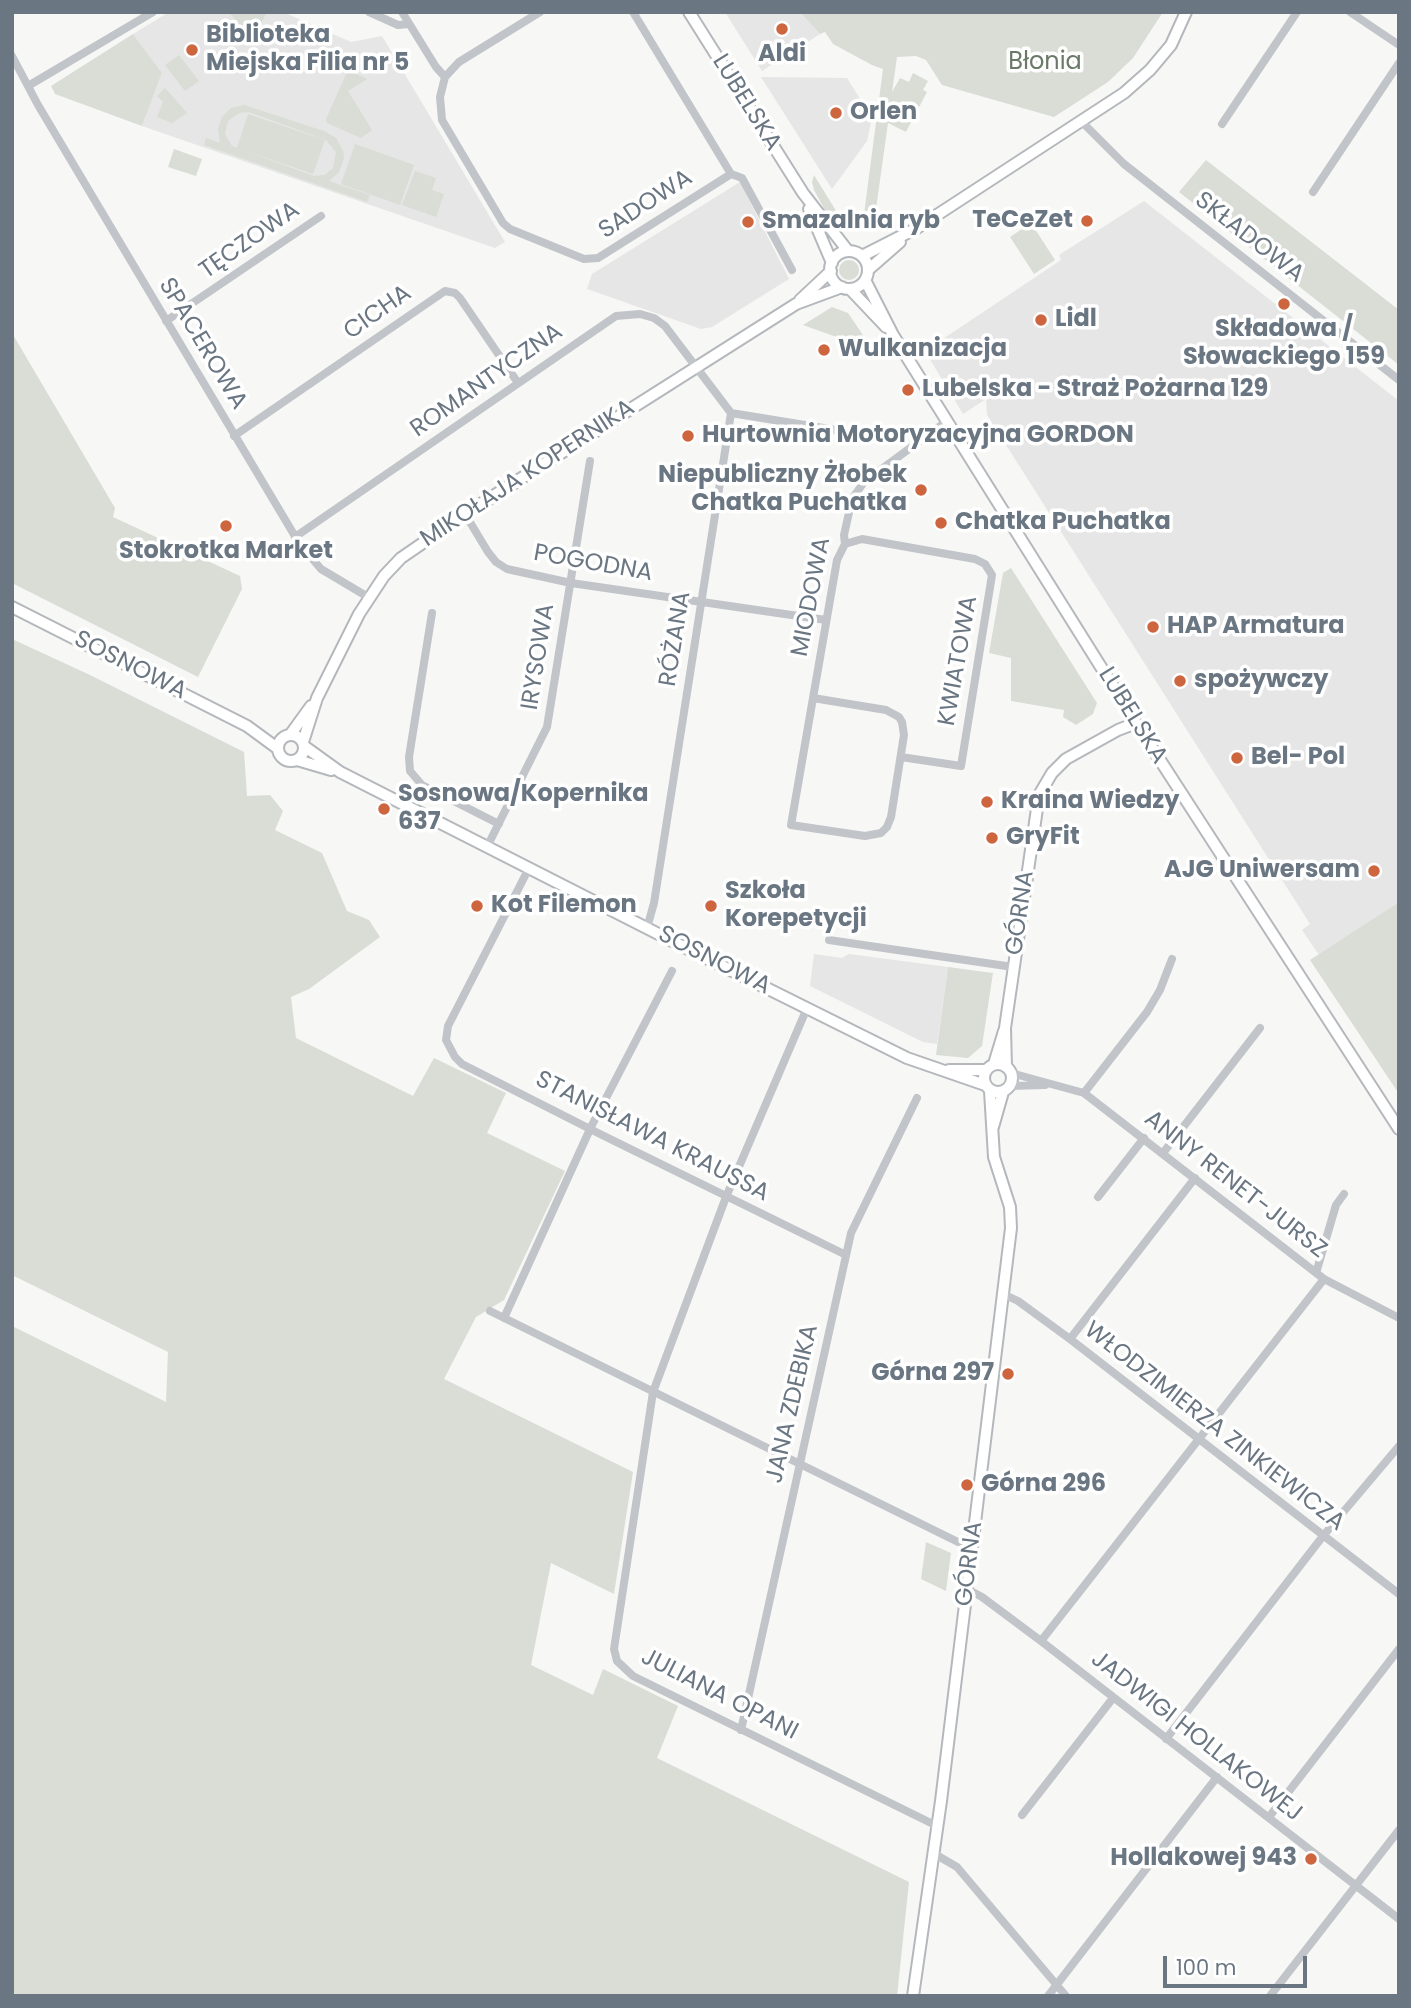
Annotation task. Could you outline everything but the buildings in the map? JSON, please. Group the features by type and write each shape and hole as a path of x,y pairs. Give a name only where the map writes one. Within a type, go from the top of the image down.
{"street":[{"path":"28,86 153,12"},
{"path":"369,12 398,25 409,24"},
{"path":"402,12 440,74 445,77 459,62 540,12"},
{"path":"633,12 731,174 741,178 792,270"},
{"name":"LUBELSKA","path":"689,12 803,193 848,251"},
{"path":"917,228 867,275 861,284 846,288 834,280 831,267 838,255 848,251 862,256 917,228 1124,93 1150,70 1171,45 1186,12"},
{"path":"1222,124 1297,12"},
{"path":"1350,12 1399,45"},
{"name":"SPACEROWA","path":"12,56 166,321 306,554 321,569 368,597"},
{"path":"1313,191 1399,63"},
{"name":"SADOWA","path":"445,77 440,97 442,120 503,223 523,236 591,260 604,256 731,174"},
{"name":"SKŁADOWA","path":"1081,121 1124,164 1399,380"},
{"name":"LUBELSKA","path":"803,193 831,267"},
{"name":"TĘCZOWA","path":"166,321 321,216"},
{"path":"862,256 867,275"},
{"name":"MIKOŁAJA KOPERNIKA","path":"796,304 831,267"},
{"name":"LUBELSKA","path":"867,275 893,335 1136,723 1399,1129"},
{"name":"LUBELSKA","path":"846,288 893,335"},
{"name":"MIKOŁAJA KOPERNIKA","path":"304,744 317,698 368,597 383,576 401,558 465,514 796,304 846,288"},
{"name":"CICHA","path":"234,436 445,291 455,293 460,298 518,383"},
{"name":"ROMANTYCZNA","path":"295,537 608,321 625,314 648,315 661,322 697,366"},
{"path":"697,366 731,413 848,432"},
{"name":"RÓŻANA","path":"647,928 654,903 731,413"},
{"name":"MIODOWA","path":"901,757 891,817 881,833 865,836 791,825 837,559 845,544 849,511 856,491 890,462 947,421"},
{"name":"IRYSOWA","path":"487,847 547,727 590,461"},
{"name":"POGODNA","path":"465,514 496,562 507,569 571,583 826,620"},
{"name":"KWIATOWA","path":"845,544 862,539 975,559 985,564 992,575 961,766 901,757"},
{"name":"SOSNOWA","path":"12,607 247,726 283,740"},
{"path":"432,613 409,757 410,771 422,785 499,824"},
{"name":"MIKOŁAJA KOPERNIKA","path":"283,740 317,698"},
{"path":"813,698 894,713 904,728 901,757"},
{"name":"GÓRNA","path":"991,1133 1007,1089 1009,1070 1005,1028 1037,805 1043,788 1052,773 1066,759 1136,723"},
{"path":"298,736 304,744 303,754 297,760 286,760 280,755 283,740 298,736"},
{"name":"SOSNOWA","path":"304,744 340,772 907,1058 987,1088 1007,1089"},
{"name":"SOSNOWA","path":"297,760 340,772"},
{"name":"STANISŁAWA KRAUSSA","path":"529,868 445,1034 448,1046 462,1064 846,1255"},
{"path":"828,940 1013,967"},
{"path":"1084,1093 1147,1012 1160,990 1172,959"},
{"path":"504,1318 591,1127 672,971"},
{"path":"653,1392 726,1197 807,1007"},
{"name":"GÓRNA","path":"913,1996 937,1826 1011,1228 1010,1207 993,1157 987,1088 983,1077 990,1067 1005,1028"},
{"path":"1163,1153 1260,1028"},
{"name":"SOSNOWA","path":"939,1070 990,1067 1009,1070"},
{"name":"ANNY RENET-JURSZ","path":"1009,1070 1048,1085 1084,1093 1320,1276 1399,1318"},
{"name":"ANNY RENET-JURSZ","path":"1007,1089 1048,1085"},
{"name":"JANA ZDEBIKA","path":"740,1730 851,1233 917,1098"},
{"path":"1098,1197 1144,1138"},
{"path":"1070,1339 1195,1178"},
{"path":"1041,1641 1320,1276 1336,1205 1344,1194"},
{"name":"WŁODZIMIERZA ZINKIEWICZA","path":"1003,1294 1018,1301 1070,1339 1399,1594"},
{"path":"490,1311 958,1542 972,1546"},
{"name":"JULIANA OPANI","path":"653,1392 614,1649 617,1661 634,1676 937,1826"},
{"path":"1166,1739 1324,1536 1399,1446"},
{"name":"JADWIGI HOLLAKOWEJ","path":"967,1589 1041,1641 1399,1919"},
{"path":"1269,1817 1399,1649"},
{"path":"1022,1815 1113,1698"},
{"path":"1048,1996 1217,1777"},
{"path":"1270,1996 1399,1830"},
{"path":"933,1853 957,1867 1066,1996"}],"shaded area":[{"path":"169,12 283,12 351,42 382,36 505,242 495,248 142,126 162,73 133,34"},
{"path":"725,12 800,12 820,34 762,71"},
{"path":"761,77 847,78 872,118 867,141 832,189"},
{"path":"740,182 789,279 712,327 701,329 587,289 592,274"},
{"path":"1144,201 1399,401 1399,902 1319,955 1302,930 1310,924 987,415 986,399 963,414 925,351 1061,260 1059,255"},
{"path":"814,954 842,958 849,954 948,967 937,1044 923,1042 810,986"}],"green space":[{"path":"229,12 266,14 257,31 246,33"},
{"name":"Błonia","path":"800,12 1163,12 1133,58 1108,82 1054,117 942,85 926,60 916,56 897,57 892,92 900,78 909,82 913,73 928,81 923,90 927,92 906,132 888,123 874,223 863,222 883,69 833,44 825,32 820,34"},
{"path":"133,34 162,73 142,126 55,94 51,86"},
{"path":"179,55 199,81 185,91 165,65"},
{"path":"348,70 367,79 348,91 372,130 361,138 327,123 326,119"},
{"path":"165,88 187,113 172,123 157,117 163,102 157,96"},
{"path":"244,105 324,131 336,138 344,158 339,172 329,181 370,195 367,202 204,145 206,138 220,143 218,129 222,117 231,108","holes":["249,112 326,140 336,152 333,168 325,175 314,176 232,146 225,134 228,121 239,113"]},
{"path":"248,114 325,140 313,174 237,148"},
{"path":"355,144 414,165 400,205 341,184"},
{"path":"174,149 202,159 196,176 168,167"},
{"path":"1206,160 1399,310 1399,365 1179,192"},
{"path":"415,171 436,178 432,190 444,194 436,217 425,213 426,207 424,213 402,205"},
{"path":"814,175 841,219 833,225 814,190"},
{"path":"1031,223 1055,260 1034,274 1010,237"},
{"path":"849,260 856,263 859,270 856,277 849,280 842,277 839,270 842,263"},
{"path":"832,307 848,313 873,350 803,325"},
{"path":"12,333 115,508 113,517 240,576 242,589 198,677 12,583"},
{"path":"1011,568 1097,703 1093,714 1076,725 1063,717 1064,710 1011,701 1011,658 989,653 1003,573"},
{"path":"12,639 244,752 247,796 270,795 283,811 275,830 322,853 347,911 369,920 380,937 309,989 291,997 296,1038 413,1096 434,1058 506,1093 487,1133 565,1171 504,1300 476,1317 444,1379 633,1472 614,1594 551,1563 531,1665 593,1695 603,1669 678,1706 657,1758 909,1882 897,1996 12,1996 12,1326 166,1402 168,1352 12,1275"},
{"path":"1399,902 1399,1094 1310,960"},
{"path":"948,967 993,973 982,1046 968,1058 936,1055"},
{"path":"926,1542 951,1553 946,1591 921,1579"}],"place":[{"name":"Aldi","path":"782,29"},
{"name":"Biblioteka Miejska Filia nr 5","path":"192,50"},
{"name":"Orlen","path":"836,113"},
{"name":"TeCeZet","path":"1087,221"},
{"name":"Smazalnia ryb","path":"748,222"},
{"name":"Składowa / Słowackiego 159","path":"1284,304"},
{"name":"Lidl","path":"1041,320"},
{"name":"Wulkanizacja","path":"824,350"},
{"name":"Lubelska - Straż Pożarna 129","path":"908,390"},
{"name":"Hurtownia Motoryzacyjna GORDON","path":"688,436"},
{"name":"Niepubliczny Żłobek Chatka Puchatka","path":"921,490"},
{"name":"Chatka Puchatka","path":"941,523"},
{"name":"Stokrotka Market","path":"226,526"},
{"name":"HAP Armatura","path":"1153,627"},
{"name":"spożywczy","path":"1180,681"},
{"name":"Bel- Pol","path":"1237,758"},
{"name":"Kraina Wiedzy","path":"987,802"},
{"name":"Sosnowa/Kopernika 637","path":"384,809"},
{"name":"GryFit","path":"992,838"},
{"name":"AJG Uniwersam","path":"1374,871"},
{"name":"Kot Filemon","path":"477,906"},
{"name":"Szkoła Korepetycji","path":"711,906"},
{"name":"Górna 297","path":"1008,1374"},
{"name":"Górna 296","path":"967,1485"},
{"name":"Hollakowej 943","path":"1311,1859"}]}
